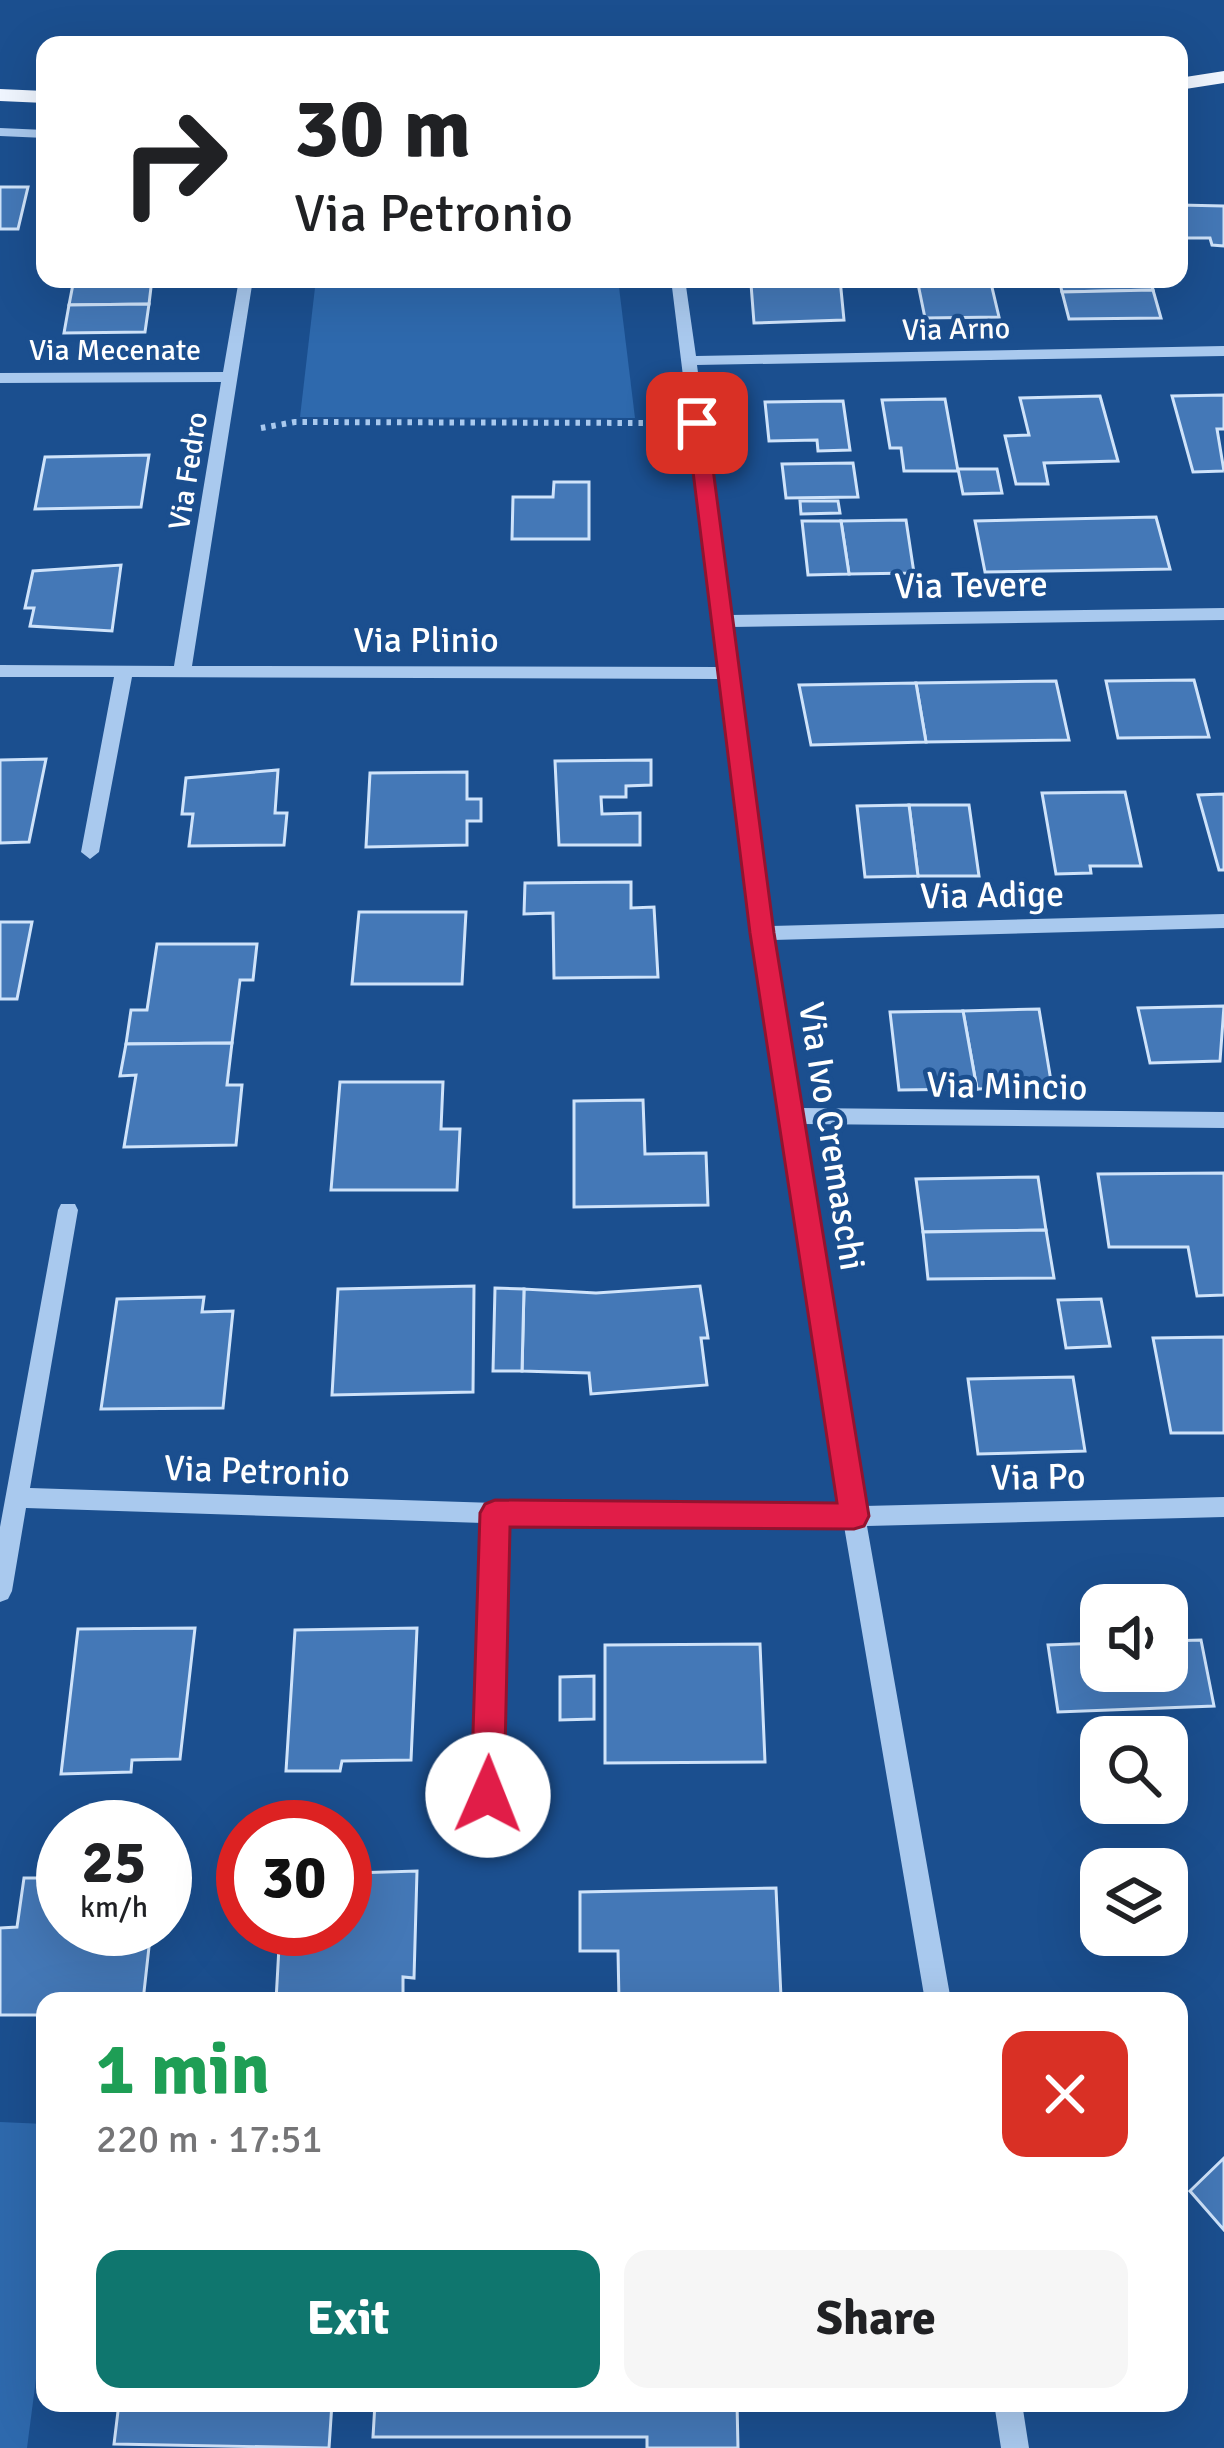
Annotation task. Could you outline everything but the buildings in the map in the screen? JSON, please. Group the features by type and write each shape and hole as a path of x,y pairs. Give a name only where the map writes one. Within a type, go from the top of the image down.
{"main road":[{"path":"1188,82 1224,76"},
{"path":"0,95 36,97"}],"street":[{"path":"0,132 36,134"},
{"name":"Via Fedro","path":"182,671 245,288"},
{"name":"Via Ivo Cremaschi","path":"679,288 762,933 854,1516 936,1992"},
{"name":"Via Arno","path":"689,361 1224,351"},
{"name":"Via Mecenate","path":"0,378 231,376"},
{"name":"Via Tevere","path":"720,621 1224,614"},
{"name":"Via Plinio","path":"0,671 728,673"},
{"path":"90,852 124,671"},
{"name":"Via Adige","path":"762,933 1224,921"},
{"name":"Via Mincio","path":"790,1116 1224,1120"},
{"path":"0,1591 4,1539 16,1498 12,1455 68,1210"},
{"name":"Via Petronio","path":"16,1498 495,1513 854,1516"},
{"name":"Via Po","path":"854,1516 1224,1507"},
{"path":"488,1795 495,1513"},
{"path":"1010,2412 1016,2448"}],"path":[{"path":"222,435 295,422 697,423"}],"shaded area":[{"path":"315,288 619,288 635,418 300,417"},
{"path":"0,2122 36,2124 36,2379 27,2448 0,2448"}],"route":[{"path":"488,1795 495,1513 854,1516 762,933 697,423"}]}
